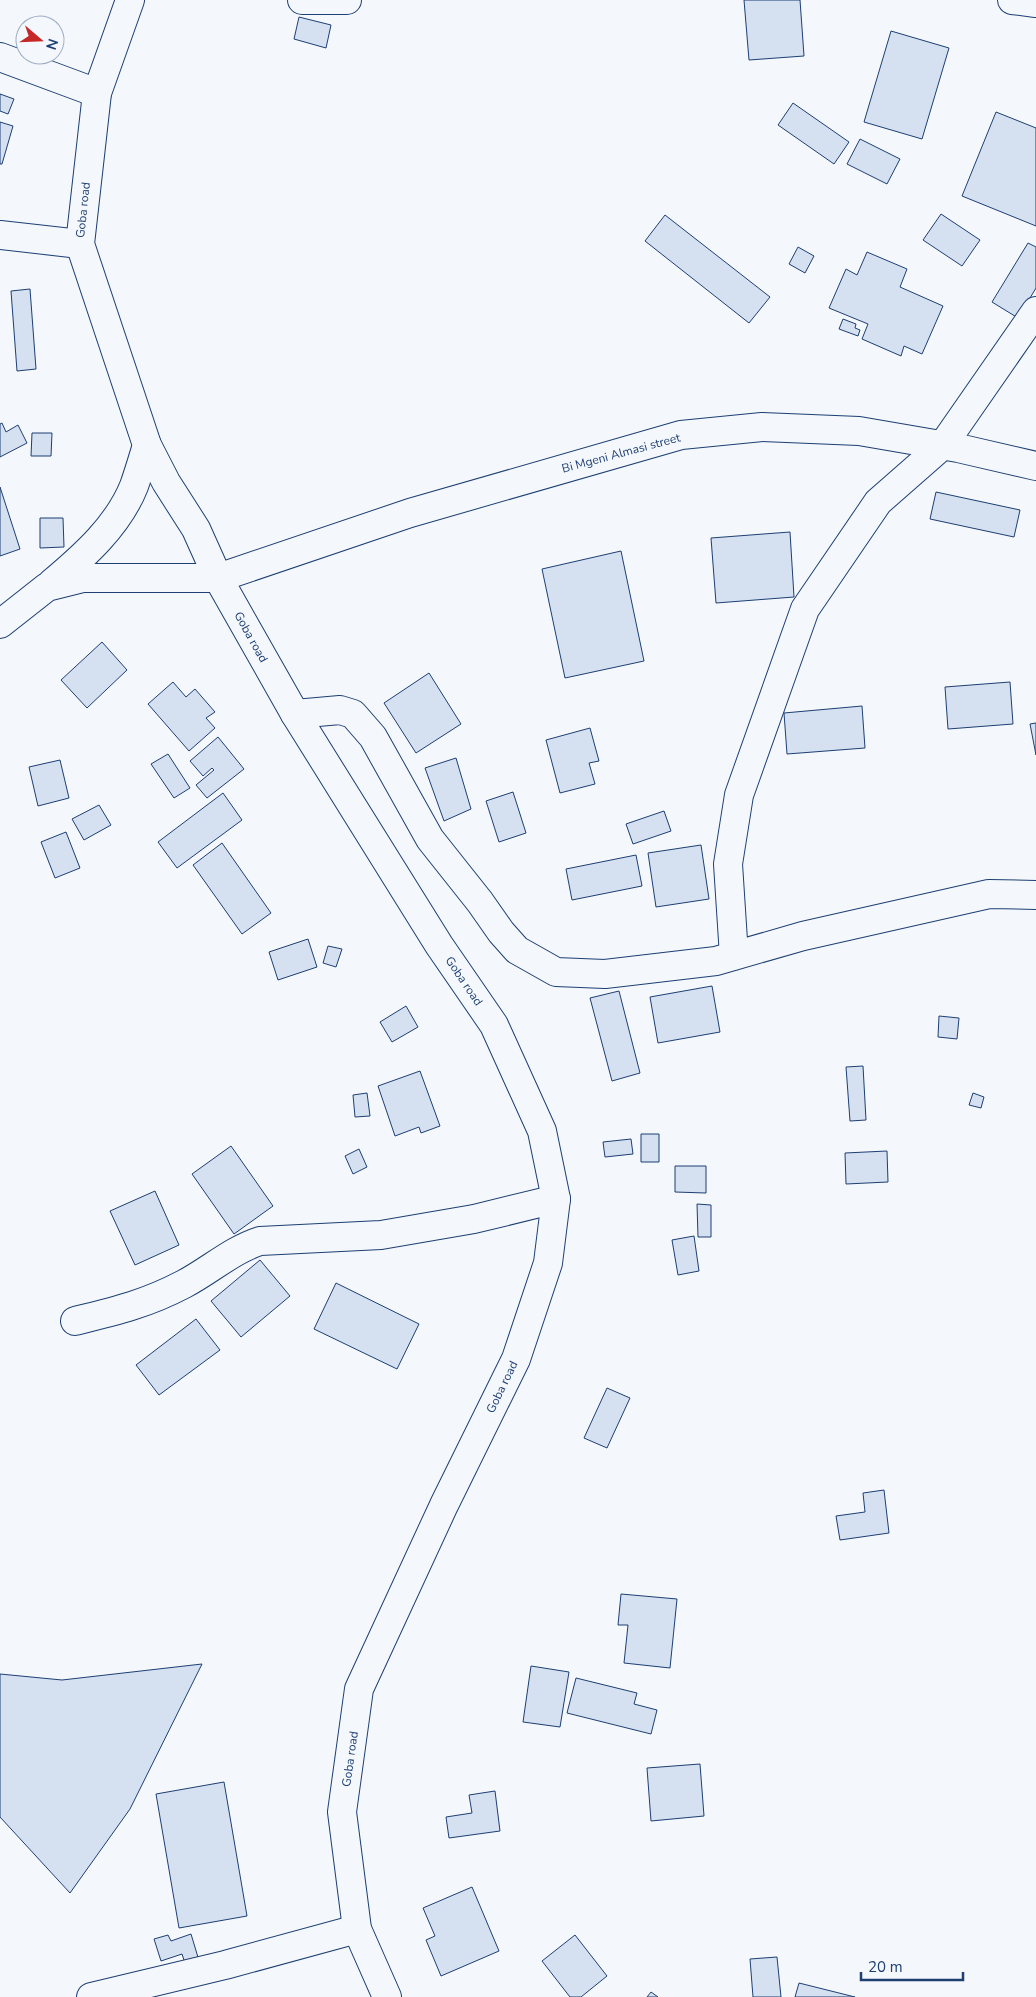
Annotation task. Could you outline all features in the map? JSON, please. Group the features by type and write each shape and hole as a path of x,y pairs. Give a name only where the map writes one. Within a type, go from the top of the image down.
{"street":[{"name":"Goba road","path":"130,0 97,93 80,244 147,445 166,482 196,529 218,578 295,714 439,945 494,1025 542,1131 556,1199 548,1263 516,1359 444,1505 359,1689 342,1812 357,1929 387,1997"},
{"path":"302,0 347,0"},
{"path":"1012,0 1036,3"},
{"path":"0,57 97,93"},
{"path":"0,236 80,244"},
{"path":"734,956 728,864 739,795 805,610 878,502 943,445 1036,311"},
{"name":"Bi Mgeni Almasi street","path":"47,587 83,578 218,578 312,544 410,513 681,435 762,427 859,431 943,445 1036,466"},
{"path":"0,624 88,552 109,526 133,487 147,445"},
{"path":"295,714 340,710 353,714 373,737 430,839 480,902 501,932 517,950 556,972 605,974 716,961 803,936 989,894 1036,895"},
{"path":"75,1321 145,1304 184,1284 247,1245 260,1241 381,1235 474,1219 556,1199"},
{"path":"91,1997 225,1965 357,1929"}],"building":[{"path":"744,0 800,0 804,56 749,60"},
{"path":"299,17 331,25 326,48 294,39"},
{"path":"891,31 949,48 922,139 864,122"},
{"path":"0,94 14,99 8,114 0,111"},
{"path":"793,103 849,142 834,164 778,125"},
{"path":"996,112 1036,128 1036,226 962,196"},
{"path":"0,122 13,126 2,164 0,164"},
{"path":"860,139 900,159 887,184 847,164"},
{"path":"941,214 980,240 962,266 923,240"},
{"path":"665,215 770,297 749,323 645,241"},
{"path":"1028,243 1036,247 1036,288 1018,318 992,302"},
{"path":"798,247 814,256 805,273 789,264"},
{"path":"867,252 907,269 900,287 943,306 922,354 904,346 901,356 862,339 868,324 829,308 846,269 857,275"},
{"path":"30,289 36,369 17,371 11,291"},
{"path":"843,319 856,324 855,328 860,330 858,336 839,329"},
{"path":"2,423 6,432 18,425 27,443 0,457 0,424"},
{"path":"32,433 52,433 51,456 31,456"},
{"path":"0,487 20,549 0,556"},
{"path":"936,492 1020,510 1014,537 930,519"},
{"path":"40,518 63,518 64,547 40,548"},
{"path":"790,532 794,597 716,603 711,538"},
{"path":"621,551 644,661 565,678 542,569"},
{"path":"102,642 127,670 87,708 61,680"},
{"path":"429,673 461,724 416,753 384,703"},
{"path":"173,682 186,697 195,689 215,712 206,718 215,728 189,751 148,704"},
{"path":"1010,682 1013,724 948,729 945,687"},
{"path":"862,706 865,748 787,754 784,713"},
{"path":"1036,723 1036,755 1030,724"},
{"path":"590,728 599,761 589,763 595,784 560,793 546,740"},
{"path":"218,737 244,769 207,798 196,785 214,770 212,768 203,776 190,761"},
{"path":"168,754 190,788 174,798 151,764"},
{"path":"456,758 471,809 444,821 425,768"},
{"path":"60,760 69,798 38,806 29,767"},
{"path":"513,792 526,833 499,842 486,801"},
{"path":"223,793 242,820 177,868 158,842"},
{"path":"99,805 111,825 84,840 72,819"},
{"path":"664,811 671,831 633,844 626,824"},
{"path":"66,832 80,868 55,878 41,842"},
{"path":"222,843 271,913 242,934 193,865"},
{"path":"701,845 709,899 656,907 648,853"},
{"path":"636,855 642,886 572,900 566,869"},
{"path":"308,939 317,967 278,980 269,952"},
{"path":"328,946 342,949 336,967 323,963"},
{"path":"712,986 720,1032 658,1043 650,997"},
{"path":"619,991 640,1073 612,1081 590,998"},
{"path":"406,1006 418,1027 392,1042 380,1022"},
{"path":"939,1016 959,1018 957,1039 938,1037"},
{"path":"863,1066 866,1120 850,1121 846,1067"},
{"path":"420,1071 440,1126 421,1133 419,1127 395,1136 378,1086"},
{"path":"367,1093 370,1116 355,1117 353,1095"},
{"path":"973,1093 984,1097 981,1108 969,1105"},
{"path":"641,1134 659,1134 659,1162 641,1162"},
{"path":"631,1139 633,1154 605,1157 603,1142"},
{"path":"231,1146 273,1206 234,1234 192,1174"},
{"path":"359,1149 367,1167 353,1174 345,1156"},
{"path":"887,1151 888,1182 846,1184 845,1153"},
{"path":"675,1166 706,1166 706,1193 675,1192"},
{"path":"155,1191 179,1245 135,1265 110,1211"},
{"path":"697,1204 711,1205 711,1237 698,1237"},
{"path":"694,1236 699,1271 678,1275 672,1240"},
{"path":"260,1260 290,1296 241,1337 211,1301"},
{"path":"336,1283 419,1324 397,1369 314,1329"},
{"path":"196,1319 220,1350 159,1395 136,1365"},
{"path":"607,1388 630,1398 607,1448 584,1438"},
{"path":"884,1490 889,1533 840,1540 836,1516 865,1512 863,1493"},
{"path":"621,1594 677,1599 670,1668 624,1663 628,1625 618,1625"},
{"path":"202,1664 130,1809 70,1893 0,1817 0,1674 62,1680"},
{"path":"531,1666 569,1672 560,1727 523,1722"},
{"path":"576,1678 637,1693 634,1704 657,1710 651,1734 567,1713"},
{"path":"700,1764 704,1816 651,1821 647,1768"},
{"path":"224,1782 247,1916 179,1928 156,1794"},
{"path":"495,1791 500,1831 449,1838 446,1817 472,1813 469,1795"},
{"path":"472,1887 499,1951 441,1976 426,1940 435,1936 423,1908"},
{"path":"191,1934 200,1964 187,1969 182,1954 161,1961 154,1939 168,1935 171,1941"},
{"path":"575,1935 607,1976 581,1997 570,1997 542,1961"},
{"path":"777,1957 781,1997 753,1997 750,1959"},
{"path":"799,1983 855,1997 795,1997"},
{"path":"651,1992 658,1997 647,1997"}]}
